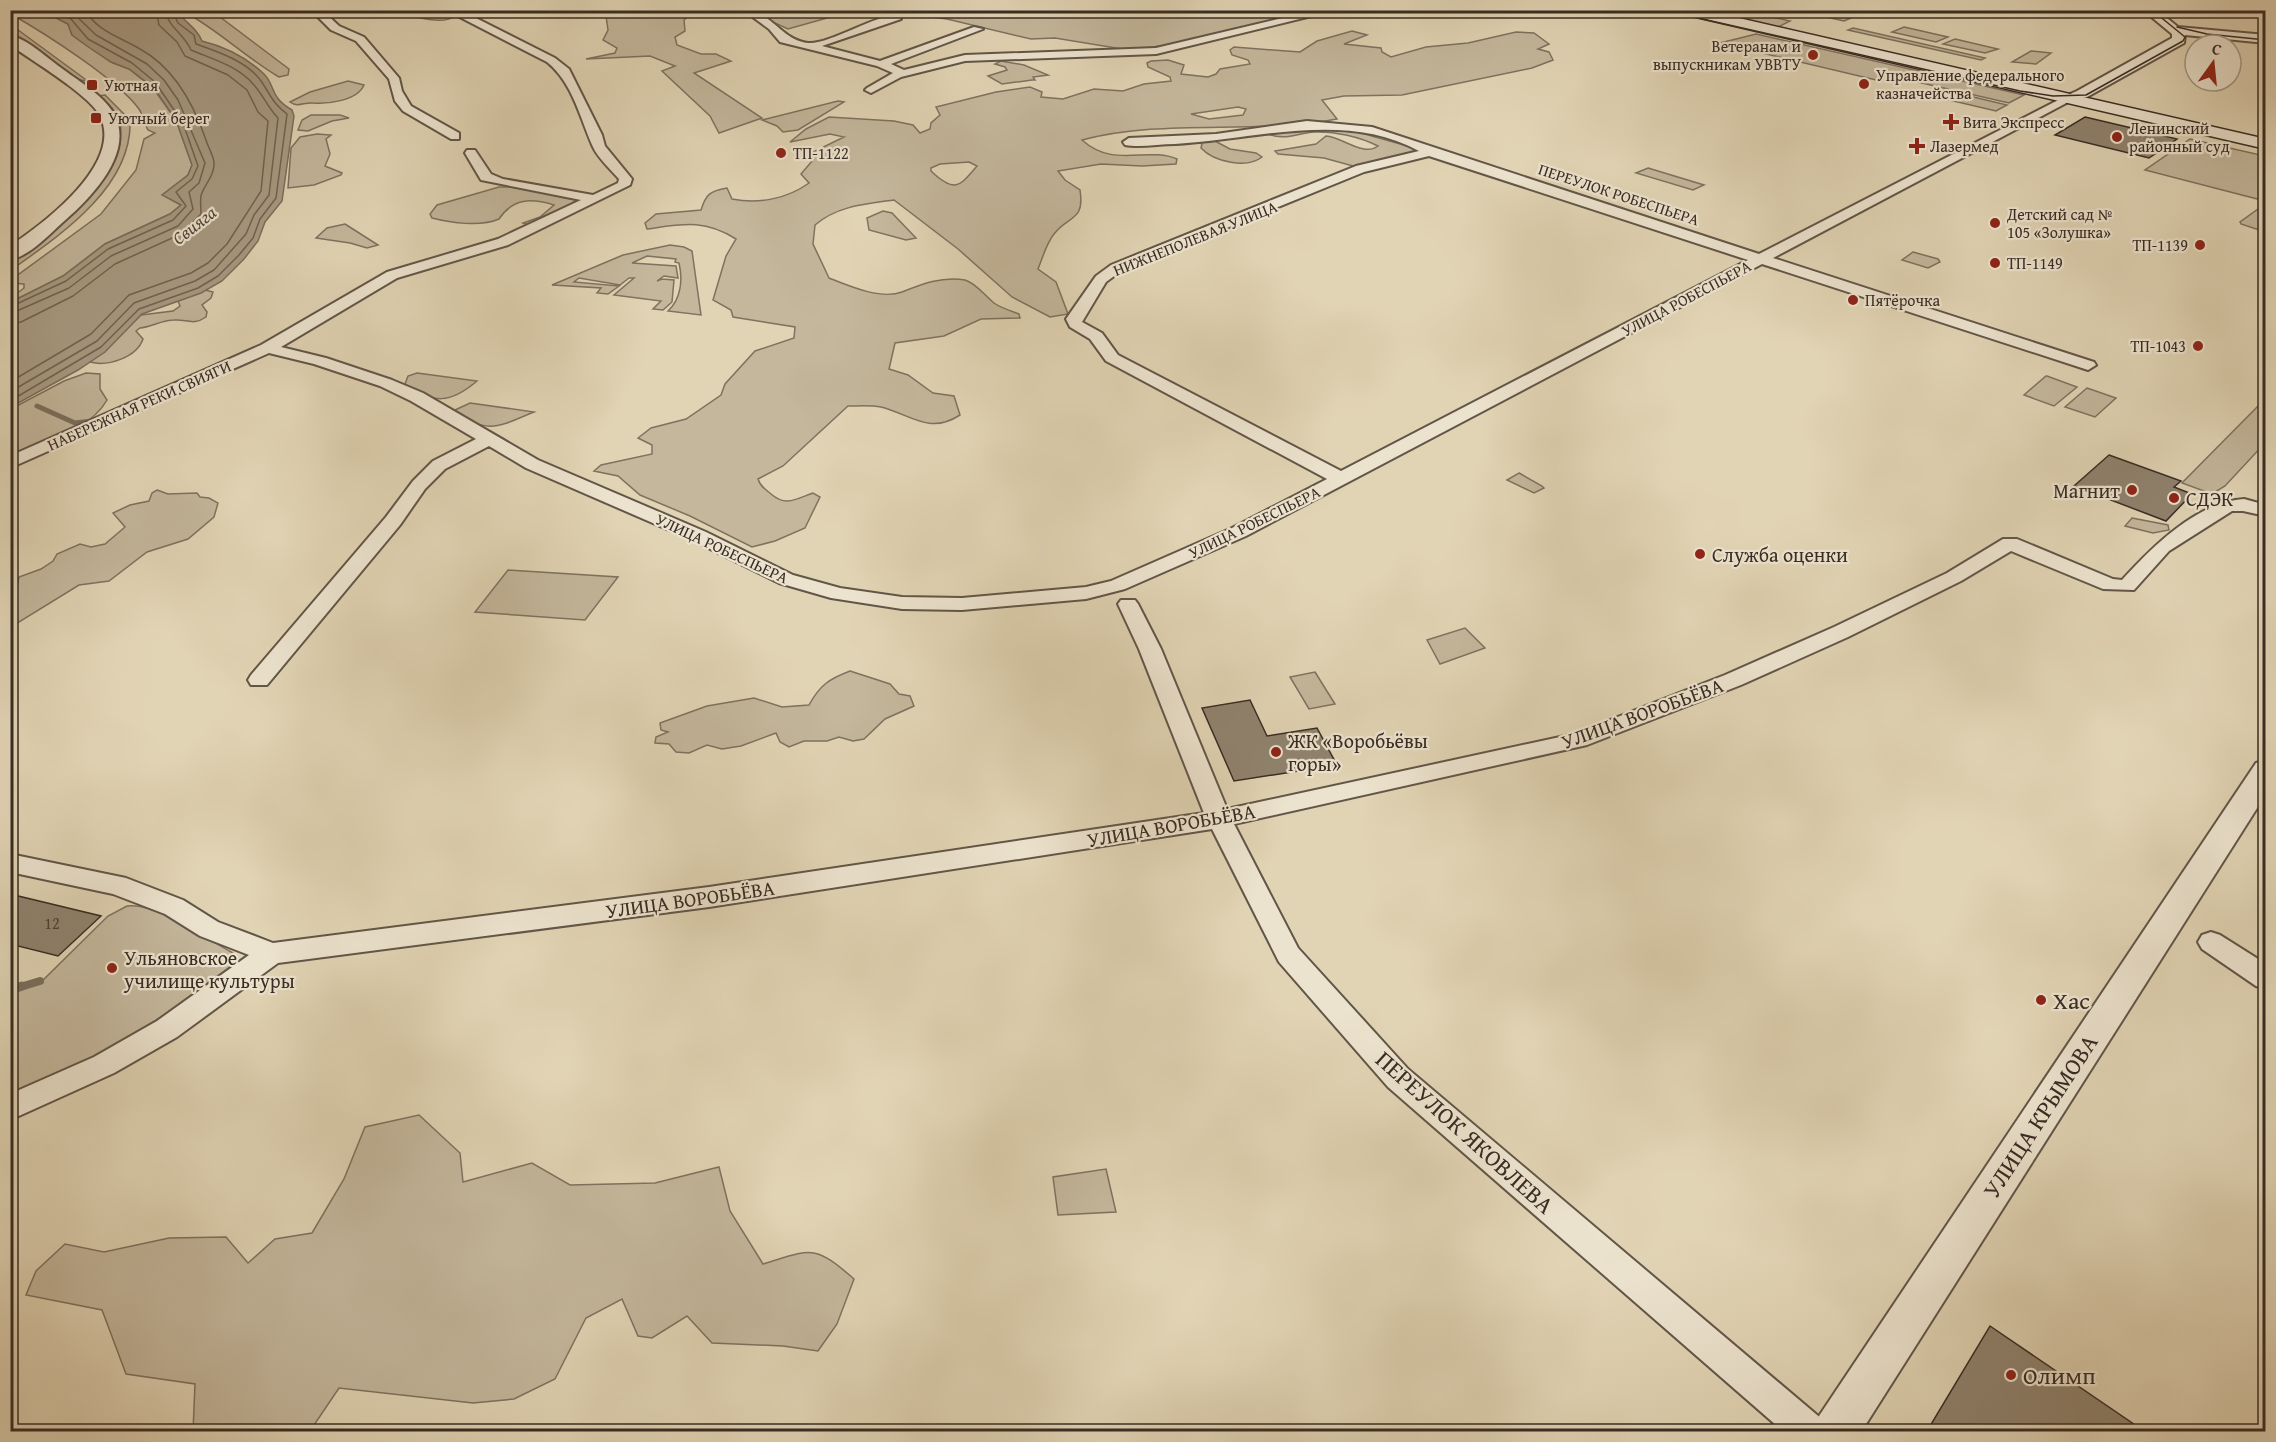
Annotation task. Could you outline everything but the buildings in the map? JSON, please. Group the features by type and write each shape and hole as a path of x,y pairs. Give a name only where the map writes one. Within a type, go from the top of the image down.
{"main road":[{"path":"1683,10 2265,144"}],"street":[{"path":"316,10 335,28 360,39 380,65 394,78 395,94 405,110 445,128 455,136"},
{"name":"НАБЕРЕЖНАЯ РЕКИ СВИЯГИ","path":"10,463 267,348 392,275 502,242 624,185 626,179 599,147 565,71 551,60 451,10"},
{"path":"748,10 773,27 784,40 880,64 902,73"},
{"path":"871,90 902,73 964,58 1176,48 1331,10"},
{"path":"2149,10 2174,30 2265,39"},
{"path":"809,47 898,17"},
{"path":"880,64 978,29"},
{"name":"УЛИЦА РОБЕСПЬЕРА","path":"267,348 386,383 417,397 487,440 532,464 699,536 786,579 838,594 903,603 1005,602 1086,593 1118,585 1239,532 1342,479 2068,98 2082,94 2180,40 2180,35 2174,30"},
{"path":"10,39 100,106 111,126 108,153 94,180 57,220 10,255"},
{"name":"ПЕРЕУЛОК РОБЕСПЬЕРА","path":"1129,142 1216,138 1307,125 1372,131 1419,146 1430,152 2088,365"},
{"name":"НИЖНЕПОЛЕВАЯ УЛИЦА","path":"1342,479 1112,358 1096,336 1076,324 1074,319 1101,279 1116,268 1360,169 1430,152"},
{"path":"471,153 486,177 501,182 595,199"},
{"path":"259,680 393,521 419,485 439,465 487,440"},
{"name":"УЛИЦА ВОРОБЬЁВА","path":"10,863 117,885 174,907 209,929 272,953 365,943 701,898 1219,819 1579,740 1733,680 1841,632 1954,577 2010,543 2110,585 2127,586 2162,547 2229,506 2244,505 2265,511"},
{"name":"ПЕРЕУЛОК ЯКОВЛЕВА","path":"1128,604 1150,649 1219,819 1288,955 1398,1078 1811,1431"},
{"name":"УЛИЦА КРЫМОВА","path":"1835,1431 2265,770"},
{"path":"2211,942 2265,978"},
{"path":"10,1108 104,1065 167,1029 272,953"}],"shaded area":[{"path":"1855,10 1863,13 1844,21 1800,11"},
{"path":"11,11 43,11 68,24 72,35 111,62 129,69 153,88 176,120 192,165 188,175 163,195 181,205 170,214 105,244 63,276 11,302 11,298 24,288 24,284 11,283 11,280 101,214 136,170 144,139 155,133 148,130 139,109 114,84 60,44 11,14"},
{"path":"183,11 212,11 289,69 288,75 279,77 208,26"},
{"path":"403,11 448,11 455,16 450,19 437,20"},
{"path":"614,11 711,11 690,15 684,20 685,31 675,37 677,45 701,54 716,54 731,61 694,73 762,118 719,133 710,116 662,71 675,66 650,56 586,59 615,53 617,48 603,40 608,30 606,16"},
{"path":"749,11 852,11 788,29"},
{"path":"884,11 1317,11 1192,42 1128,50 1055,38 1031,39 947,19"},
{"path":"1705,11 1752,11 1750,12 1790,21 1778,27"},
{"path":"10,24 89,82 73,78 11,32"},
{"path":"1904,27 1948,37 1936,42 1892,32"},
{"path":"1853,28 1985,58 1981,60 1848,30"},
{"path":"1352,31 1367,35 1344,44 1381,48 1382,52 1391,57 1426,47 1468,43 1516,32 1534,33 1549,44 1538,49 1549,52 1553,60 1532,68 1402,95 1344,96 1322,100 1337,119 1273,126 1145,130 1113,133 1082,140 1094,149 1106,153 1166,156 1177,159 1176,164 1142,166 1101,164 1058,171 1065,180 1080,190 1080,208 1078,213 1059,228 1051,238 1038,269 1056,282 1068,314 1050,317 1012,297 958,249 894,200 842,210 815,225 813,244 829,278 865,291 885,294 902,292 940,280 965,280 977,287 997,305 1019,314 1020,318 981,319 944,336 895,343 889,369 908,375 933,393 954,396 960,415 949,421 930,423 920,422 881,407 848,406 783,466 758,479 765,489 782,500 791,501 813,493 820,497 805,528 775,541 752,547 690,516 640,495 618,476 594,471 601,465 652,454 652,445 638,438 651,428 686,419 721,395 725,384 755,351 794,338 795,327 733,317 731,310 713,300 726,256 736,239 714,228 703,226 683,225 647,229 645,223 656,214 701,210 709,194 716,190 727,188 732,199 752,201 782,196 809,183 801,174 813,160 809,154 844,137 830,134 790,142 806,129 829,117 894,121 913,125 920,133 930,129 931,123 940,115 936,107 996,92 1030,87 1042,92 1041,97 1063,99 1094,89 1123,91 1144,84 1171,81 1170,77 1148,67 1147,63 1151,61 1168,60 1184,65 1181,74 1208,77 1216,74 1220,69 1250,64 1248,60 1232,55 1230,50 1234,47 1300,52 1317,41","holes":["1238,107 1246,109 1243,115 1209,119 1191,114","969,162 977,166 957,185 946,183 931,171 931,168 940,164"]},
{"path":"1756,34 2024,95 2009,103 1887,75 1876,80 1720,43"},
{"path":"1955,39 1998,49 1985,53 1943,44"},
{"path":"2031,51 2051,53 2036,64 2012,62"},
{"path":"1001,61 1024,65 1048,75 1033,77 1035,80 1002,84 988,76 1007,70 995,64"},
{"path":"348,81 364,85 355,95 342,100 298,105 290,102 310,92"},
{"path":"1944,90 2007,105 1996,111 1932,96"},
{"path":"105,95 130,120 128,144 119,167 106,188 90,207 50,242 11,270 10,262 34,245 109,165 120,141 121,122 112,108 98,96"},
{"path":"838,101 844,102 798,130 783,132 777,126 762,120"},
{"path":"311,115 340,115 349,118 332,121 308,131 298,130 302,120"},
{"path":"1347,129 1418,149 1408,154 1353,166 1324,158 1278,154 1275,151 1316,144 1326,136 1360,148 1372,149 1378,146 1355,137 1330,132 1285,137 1268,134 1275,131"},
{"path":"317,134 331,135 326,139 330,154 325,166 342,173 341,175 314,185 288,188 291,148 300,137"},
{"path":"2190,139 2265,156 2265,201 2145,170"},
{"path":"1213,140 1230,149 1256,153 1262,157 1248,163 1222,160 1207,153 1201,148 1202,144 1198,142"},
{"path":"1648,168 1704,185 1693,190 1636,173"},
{"path":"499,187 518,187 578,198 571,205 528,225 523,223 540,217 554,205 538,201 523,201 510,207 499,219 484,223 448,221 432,218 430,214 437,205"},
{"path":"2265,204 2265,232 2241,224 2240,222"},
{"path":"883,211 892,213 916,238 906,240 869,230 867,218"},
{"path":"345,224 378,245 367,248 316,238 327,228"},
{"path":"670,245 692,251 701,315 668,311 676,301 680,289 680,269 679,263 675,262 676,259 647,256 632,263 676,266 678,278 664,276 657,281 674,280 672,302 663,310 653,309 661,301 614,295 634,278 629,278 620,285 579,278 574,282 619,286 608,294 597,293 601,288 552,285 623,255"},
{"path":"1913,252 1938,259 1940,262 1928,268 1902,260"},
{"path":"205,290 213,292 211,298 202,305 207,312 206,317 194,322 170,320 140,328 136,331 143,339 135,351 128,356 113,362 90,362 90,358 141,315 173,311 180,306 178,301"},
{"path":"86,373 100,374 100,389 107,400 99,411 64,435 11,457 11,409 64,381"},
{"path":"417,373 477,381 458,394 441,399 433,398 405,384 408,376"},
{"path":"2046,376 2077,387 2054,406 2024,395"},
{"path":"2087,388 2116,398 2095,417 2065,407"},
{"path":"470,403 534,412 502,424 485,426 466,418 455,410"},
{"path":"2258,406 2265,408 2265,443 2225,486 2212,494 2182,483"},
{"path":"1519,473 1544,488 1534,493 1507,480"},
{"path":"157,490 168,494 197,493 200,497 209,498 218,503 214,517 188,539 147,552 109,581 79,585 11,627 11,590 17,587 19,577 41,569 53,561 57,554 80,544 91,547 105,544 125,527 113,513 130,505 149,501 152,493"},
{"path":"2132,518 2168,525 2169,530 2153,533 2125,526"},
{"path":"508,570 618,577 585,620 475,612"},
{"path":"1465,628 1485,648 1440,664 1427,640"},
{"path":"850,671 890,684 899,694 910,696 914,706 885,719 864,739 853,741 839,737 827,741 804,741 789,747 780,742 776,733 741,746 722,749 707,745 689,753 676,752 669,744 655,743 656,737 668,732 661,730 660,723 707,706 754,698 782,707 809,705 817,692 826,684"},
{"path":"1315,672 1335,704 1309,709 1290,677"},
{"name":"Ульяновское училище культуры","path":"127,906 139,906 167,915 233,953 232,965 182,1006 128,1041 11,1098 10,991 42,981 108,916"},
{"path":"419,1115 460,1153 463,1182 532,1163 570,1185 655,1183 719,1167 730,1211 763,1264 792,1255 812,1253 830,1260 854,1279 837,1324 818,1351 783,1346 712,1343 687,1316 652,1338 638,1336 622,1299 586,1318 555,1379 514,1399 473,1403 339,1388 310,1431 193,1432 195,1384 126,1374 102,1310 26,1295 36,1271 65,1244 104,1252 169,1238 226,1237 248,1263 275,1239 312,1233 344,1179 365,1127"},
{"path":"1106,1169 1116,1212 1058,1215 1053,1177"}],"water":[{"name":"Свияга","path":"43,11 178,11 202,41 235,53 264,74 276,96 292,110 294,116 282,201 265,222 258,241 244,259 222,281 201,293 142,314 105,352 78,370 11,407 11,302 63,276 105,244 170,214 181,205 162,195 188,175 192,165 176,120 154,88 129,69 111,62 87,46 72,35 68,24"}],"waterway":[{"path":"37,406 75,423 92,421"},
{"path":"17,988 40,981"},
{"path":"10,990 22,986"}],"tram line":[{"path":"1663,10 2020,91 2053,96 2086,95 2183,41 2185,37 2152,10"},
{"path":"2177,27 2207,34 2266,40"}],"place":[{"name":"Ветеранам и выпускникам УВВТУ","path":"1813,55"},
{"name":"Управление федерального казначейства","path":"1864,84"},
{"name":"Уютная","path":"92,85"},
{"name":"Уютный берег","path":"96,118"},
{"name":"Вита Экспресс","path":"1951,122"},
{"name":"Ленинский районный суд","path":"2117,137"},
{"name":"Лазермед","path":"1917,146"},
{"name":"ТП-1122","path":"781,153"},
{"name":"Детский сад № 105 «Золушка»","path":"1995,223"},
{"name":"ТП-1139","path":"2200,245"},
{"name":"ТП-1149","path":"1995,263"},
{"name":"Пятёрочка","path":"1853,300"},
{"name":"ТП-1043","path":"2198,346"},
{"name":"Магнит","path":"2132,490"},
{"name":"СДЭК","path":"2174,498"},
{"name":"Служба оценки","path":"1700,554"},
{"name":"ЖК «Воробьёвы горы»","path":"1276,752"},
{"name":"Ульяновское училище культуры","path":"112,968"},
{"name":"Хас","path":"2041,1000"},
{"name":"Олимп","path":"2011,1375"}]}
